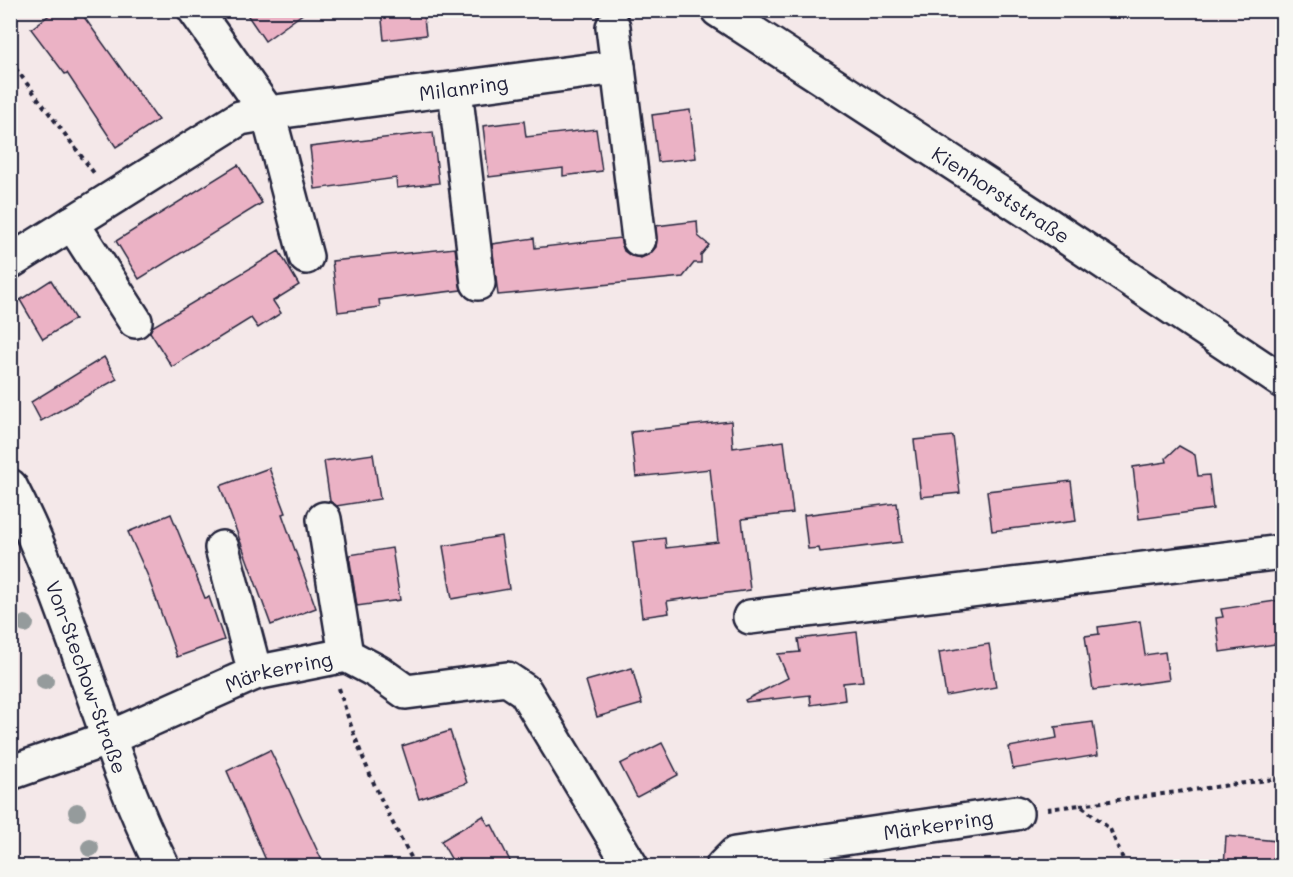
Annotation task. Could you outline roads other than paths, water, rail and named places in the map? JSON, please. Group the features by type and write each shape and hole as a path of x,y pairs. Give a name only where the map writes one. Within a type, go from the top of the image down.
{"street":[{"path":"195,10 268,113 306,257"},
{"name":"Kienhorststraße","path":"718,10 1038,218 1282,381"},
{"path":"613,27 639,239"},
{"name":"Milanring","path":"10,262 240,118 618,67"},
{"path":"455,90 478,283"},
{"path":"72,223 135,321"},
{"name":"Von-Stechow-Straße","path":"10,486 61,599 110,738 162,867"},
{"path":"324,519 338,657"},
{"path":"222,548 255,673"},
{"path":"750,617 1282,552"},
{"name":"Märkerring","path":"10,773 110,738 255,673 338,657 378,672 406,692 507,679 525,691 631,867"},
{"name":"Märkerring","path":"723,867 735,854 1016,813"}]}
